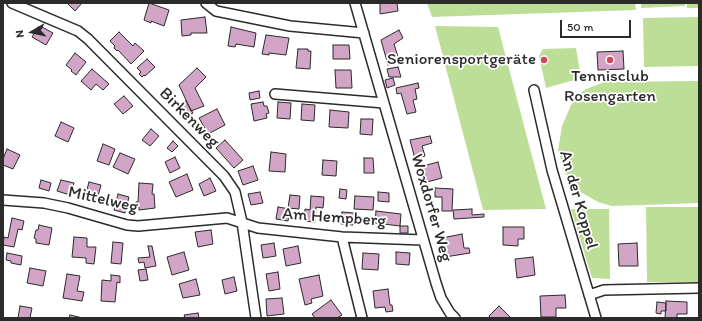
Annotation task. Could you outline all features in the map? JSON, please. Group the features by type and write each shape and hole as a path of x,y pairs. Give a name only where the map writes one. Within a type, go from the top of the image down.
{"street":[{"name":"Birkenweg","path":"12,3 78,31 88,39 224,176 235,192 242,222 256,318"},
{"path":"206,3 216,11 290,26 364,33"},
{"name":"Woxdorfer Weg","path":"355,3 441,298 450,313 455,318"},
{"name":"An der Koppel","path":"534,90 552,170 596,318"},
{"path":"275,94 384,103"},
{"name":"Mittelweg","path":"3,200 44,203 68,208 127,225 138,226 227,218 242,222"},
{"name":"Am Hempberg","path":"242,222 258,228 342,236 423,240"},
{"path":"342,236 362,318"},
{"path":"589,295 604,290 699,288"}],"green space":[{"path":"427,3 635,3 636,10 432,17"},
{"path":"641,3 685,3 685,6 641,8"},
{"path":"687,3 699,3 699,8 687,8"},
{"path":"699,17 699,66 644,67 643,18"},
{"path":"435,26 498,27 546,209 483,210"},
{"path":"576,48 581,78 546,88 539,56 543,49"},
{"path":"699,81 699,203 612,206 598,202 579,191 565,173 558,150 562,126 571,105 584,90 604,82"},
{"path":"646,207 699,207 699,282 647,282"},
{"path":"571,209 609,209 610,279 592,278"}],"building":[{"path":"67,3 82,3 75,11"},
{"path":"149,3 169,10 164,26 144,20"},
{"path":"380,3 397,3 398,11 380,14"},
{"path":"205,17 207,33 191,33 191,35 182,36 181,20"},
{"path":"38,27 41,29 42,27 53,33 46,45 32,37"},
{"path":"231,27 256,33 254,47 236,44 235,47 228,46"},
{"path":"399,30 403,38 394,44 399,60 396,61 396,63 388,65 381,40"},
{"path":"119,32 133,46 135,43 144,51 131,64 118,50 117,51 114,48 115,46 110,41"},
{"path":"266,35 289,38 286,55 269,53 269,55 262,54"},
{"path":"333,45 349,45 350,59 333,59"},
{"path":"298,49 308,49 308,51 311,51 310,69 296,68"},
{"name":"Tennisclub Rosengarten","path":"623,51 624,69 598,70 597,52"},
{"path":"75,53 86,62 76,75 66,65"},
{"path":"147,59 155,67 142,77 139,74 141,72 137,68"},
{"path":"398,67 401,77 389,77 387,69"},
{"path":"197,68 206,77 195,88 204,106 191,111 179,85"},
{"path":"92,69 109,84 103,90 96,84 91,90 81,81"},
{"path":"335,70 351,70 352,88 336,88"},
{"path":"393,78 395,85 387,88 385,80"},
{"path":"418,83 419,88 415,89 417,99 413,100 416,112 407,114 401,93 397,94 396,88"},
{"path":"259,91 260,98 250,100 249,93"},
{"path":"124,96 133,106 123,114 114,104"},
{"path":"186,101 193,113 183,118 177,105"},
{"path":"263,102 264,106 267,106 269,113 266,114 267,118 254,121 251,104"},
{"path":"278,102 291,103 290,119 277,118"},
{"path":"302,104 315,105 314,121 301,120"},
{"path":"217,109 225,125 208,134 199,118"},
{"path":"330,110 349,112 348,128 329,127"},
{"path":"361,119 373,119 372,135 360,134"},
{"path":"61,122 74,128 68,142 55,136"},
{"path":"151,129 159,136 150,146 142,140"},
{"path":"430,136 432,143 422,146 425,156 415,159 410,140"},
{"path":"225,140 243,160 234,168 216,148"},
{"path":"173,141 178,146 172,152 167,148"},
{"path":"103,144 115,149 109,165 97,161"},
{"path":"7,149 20,155 13,169 3,165 3,159"},
{"path":"271,152 286,154 285,172 269,171"},
{"path":"120,153 135,159 128,174 113,167"},
{"path":"175,157 180,168 170,173 165,162"},
{"path":"364,158 373,158 374,173 364,173"},
{"path":"323,160 337,161 336,176 322,175"},
{"path":"438,162 442,178 427,182 423,166"},
{"path":"253,166 258,180 243,185 238,171"},
{"path":"187,174 193,190 176,197 169,182"},
{"path":"210,178 216,191 204,196 199,184"},
{"path":"41,180 51,183 49,191 39,188"},
{"path":"61,180 74,183 70,195 57,191"},
{"path":"89,182 101,185 97,200 85,197"},
{"path":"139,183 153,184 152,194 154,194 155,208 139,210 139,207 136,207 136,202 138,202"},
{"path":"435,188 453,189 452,211 442,211 442,197 435,197"},
{"path":"340,189 347,190 346,199 339,198"},
{"path":"260,192 263,203 251,205 248,194"},
{"path":"378,192 389,193 389,202 378,201"},
{"path":"118,194 129,197 125,213 114,210"},
{"path":"290,195 300,196 299,209 288,208"},
{"path":"311,196 324,197 323,208 316,207 315,222 304,221 305,209 310,210"},
{"path":"355,196 374,197 373,210 354,209"},
{"path":"278,207 290,209 288,221 276,219"},
{"path":"472,209 472,215 484,214 484,217 454,219 453,210"},
{"path":"376,211 401,214 400,226 375,223"},
{"path":"342,212 354,213 353,225 341,224"},
{"path":"12,218 24,221 22,230 18,229 14,247 3,245 4,237 8,238"},
{"path":"39,225 52,228 49,245 36,243 36,239 34,238"},
{"path":"400,226 408,226 408,233 400,233"},
{"path":"503,227 524,227 524,239 518,239 518,246 503,245"},
{"path":"211,230 213,244 198,247 195,232"},
{"path":"462,234 464,248 469,248 470,253 445,257 442,238"},
{"path":"74,237 87,238 87,247 96,247 94,264 86,263 86,258 72,257"},
{"path":"113,242 123,243 121,264 111,263"},
{"path":"274,243 276,256 263,258 261,245"},
{"path":"637,243 638,266 619,266 618,244"},
{"path":"148,246 152,246 156,266 145,268 144,262 139,263 138,258 150,257"},
{"path":"298,246 301,263 286,266 283,249"},
{"path":"184,252 189,270 172,275 167,257"},
{"path":"396,252 410,253 409,265 396,264"},
{"path":"7,253 22,256 21,265 11,263 11,261 6,260"},
{"path":"363,253 379,254 378,270 362,269"},
{"path":"533,257 535,275 517,278 515,259"},
{"path":"30,268 46,271 43,286 27,283"},
{"path":"146,269 148,280 140,281 138,270"},
{"path":"278,272 280,289 269,291 266,274"},
{"path":"67,274 80,276 77,291 84,292 82,301 63,298"},
{"path":"111,275 120,276 120,283 117,282 115,302 101,301 102,280 111,281"},
{"path":"319,275 323,296 311,299 312,303 305,305 299,279"},
{"path":"234,277 237,291 225,294 222,280"},
{"path":"196,279 200,295 183,298 179,284"},
{"path":"388,289 390,305 392,305 393,311 386,312 385,307 375,308 373,291"},
{"path":"565,295 566,308 556,308 556,317 541,317 540,296"},
{"path":"282,298 284,314 267,316 266,299"},
{"path":"331,300 342,315 337,318 315,318 312,314"},
{"path":"666,301 687,302 687,314 677,314 677,318 665,318"},
{"path":"657,302 666,303 666,311 661,311 661,314 656,313"},
{"path":"20,306 32,308 30,318 18,318"},
{"path":"499,306 511,318 491,318 489,316"},
{"path":"198,313 199,318 185,318 184,315"},
{"path":"70,315 83,318 69,318"}],"place":[{"name":"Seniorensportgeräte","path":"544,60"},
{"name":"Tennisclub Rosengarten","path":"610,60"}]}
